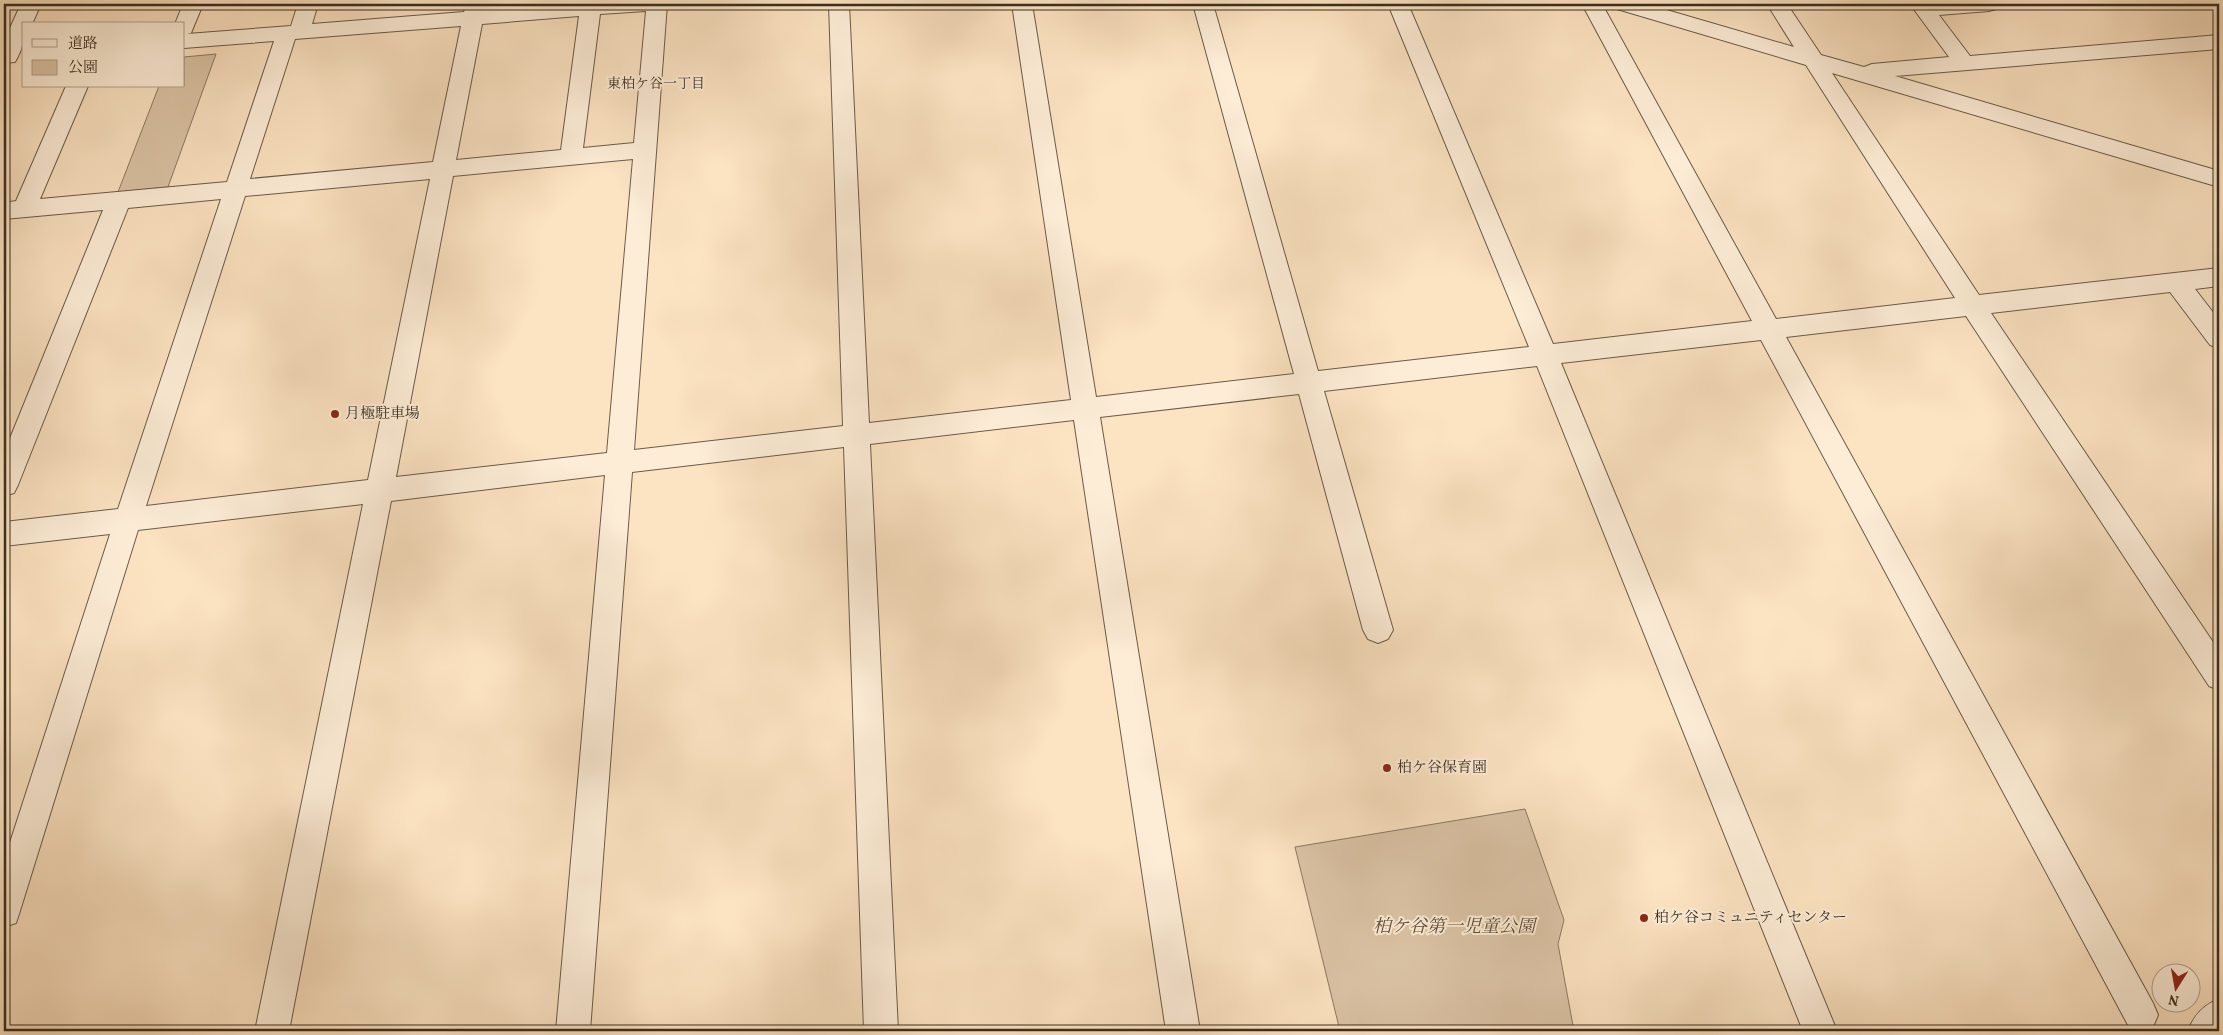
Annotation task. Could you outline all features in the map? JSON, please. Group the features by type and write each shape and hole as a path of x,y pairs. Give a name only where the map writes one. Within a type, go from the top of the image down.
{"street":[{"path":"25,22 32,4"},
{"path":"185,25 193,4"},
{"path":"4,911 128,519 237,189 293,31 308,4"},
{"path":"185,41 474,11 590,9 648,4"},
{"path":"573,1031 658,4"},
{"path":"839,4 881,1031"},
{"path":"1022,4 1184,1031"},
{"path":"1203,4 1378,630"},
{"path":"1398,4 1545,355 1820,1031"},
{"path":"1592,4 2141,1015"},
{"path":"1624,4 2219,179"},
{"path":"1777,4 1973,306 2219,676"},
{"path":"1922,7 1989,4"},
{"path":"1922,7 1964,63"},
{"path":"571,157 590,9"},
{"path":"272,1031 474,11"},
{"path":"11,56 22,29"},
{"path":"1856,72 2219,42"},
{"path":"14,210 76,88"},
{"path":"14,210 646,150"},
{"path":"4,485 119,200"},
{"path":"4,534 2219,277"},
{"path":"2176,282 2219,338"},
{"path":"2205,1031 2219,1016"}],"green space":[{"path":"216,54 168,187 118,192 158,88 185,88 185,57"},
{"name":"柏ケ谷第一児童公園","path":"1525,809 1564,920 1558,944 1574,1031 1340,1031 1295,847"}],"place":[{"name":"月極駐車場","path":"335,414"},
{"name":"柏ケ谷保育園","path":"1387,768"},
{"name":"柏ケ谷コミュニティセンター","path":"1644,918"}],"district":[{"name":"東柏ケ谷一丁目","path":"656,84"}]}
